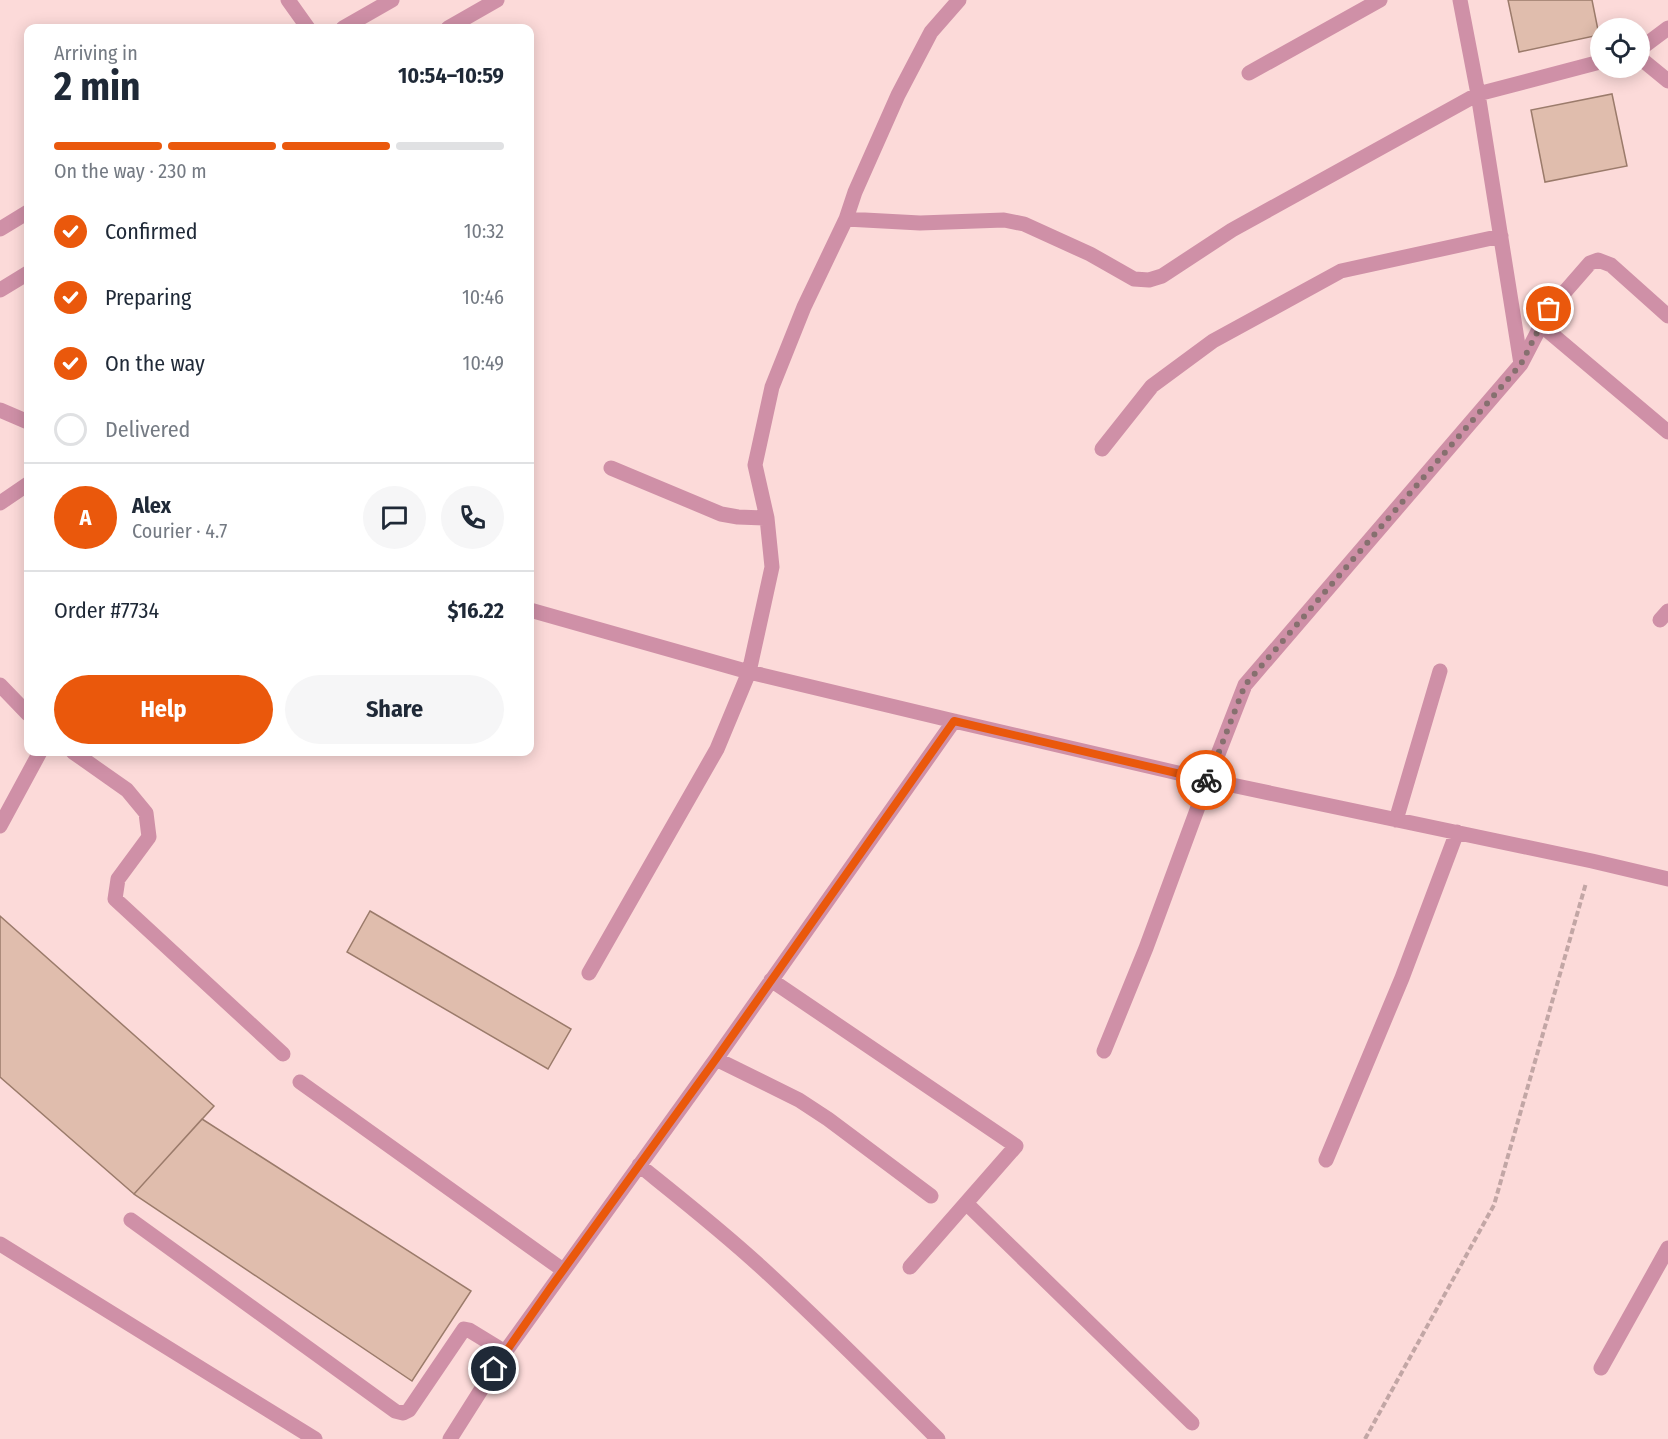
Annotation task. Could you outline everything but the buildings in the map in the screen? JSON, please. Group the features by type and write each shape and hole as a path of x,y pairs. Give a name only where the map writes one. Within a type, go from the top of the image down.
{"street":[{"path":"288,0 305,24"},
{"path":"350,24 392,0"},
{"path":"455,24 497,0"},
{"path":"589,973 717,749 749,672 772,567 767,518 755,465 772,387 804,307 846,219 855,192 898,95 931,32 959,0"},
{"path":"1250,74 1380,0"},
{"path":"1460,0 1478,94 1521,364"},
{"path":"1650,42 1668,28"},
{"path":"846,219 920,223 1004,220 1024,224 1090,254 1134,279 1149,280 1162,276 1233,231 1478,94 1590,65"},
{"path":"1650,66 1668,81"},
{"path":"0,229 24,214"},
{"path":"1102,449 1152,386 1213,341 1341,271 1501,236"},
{"path":"1104,1051 1146,948 1245,685 1521,364 1549,309 1590,263 1598,260 1611,265 1668,316"},
{"path":"0,290 24,275"},
{"path":"1541,325 1668,432"},
{"path":"0,410 24,420"},
{"path":"611,468 722,514 767,518"},
{"path":"0,503 24,487"},
{"path":"534,611 749,672 954,721 1208,780 1668,879"},
{"path":"1396,820 1440,671"},
{"path":"0,685 24,710"},
{"path":"450,1439 505,1352 716,1059 954,721"},
{"path":"0,826 38,756"},
{"path":"79,756 127,790 146,813 149,837 118,879 115,900 283,1054"},
{"path":"1326,1160 1402,978 1457,832"},
{"path":"771,980 1016,1146 910,1267"},
{"path":"716,1059 799,1100 931,1196"},
{"path":"300,1082 563,1270"},
{"path":"639,1165 761,1267 863,1363 939,1439"},
{"path":"966,1203 1192,1423"},
{"path":"131,1220 395,1411 404,1413 409,1410 464,1329 505,1352"},
{"path":"0,1244 315,1439"},
{"path":"1601,1368 1668,1248"}],"path":[{"path":"1365,1439 1494,1205 1592,861"}],"way so far":[{"path":"1206,780 1208,780 1245,685 1521,364 1549,309"}],"route":[{"path":"494,1369 954,721 1206,780"}]}
